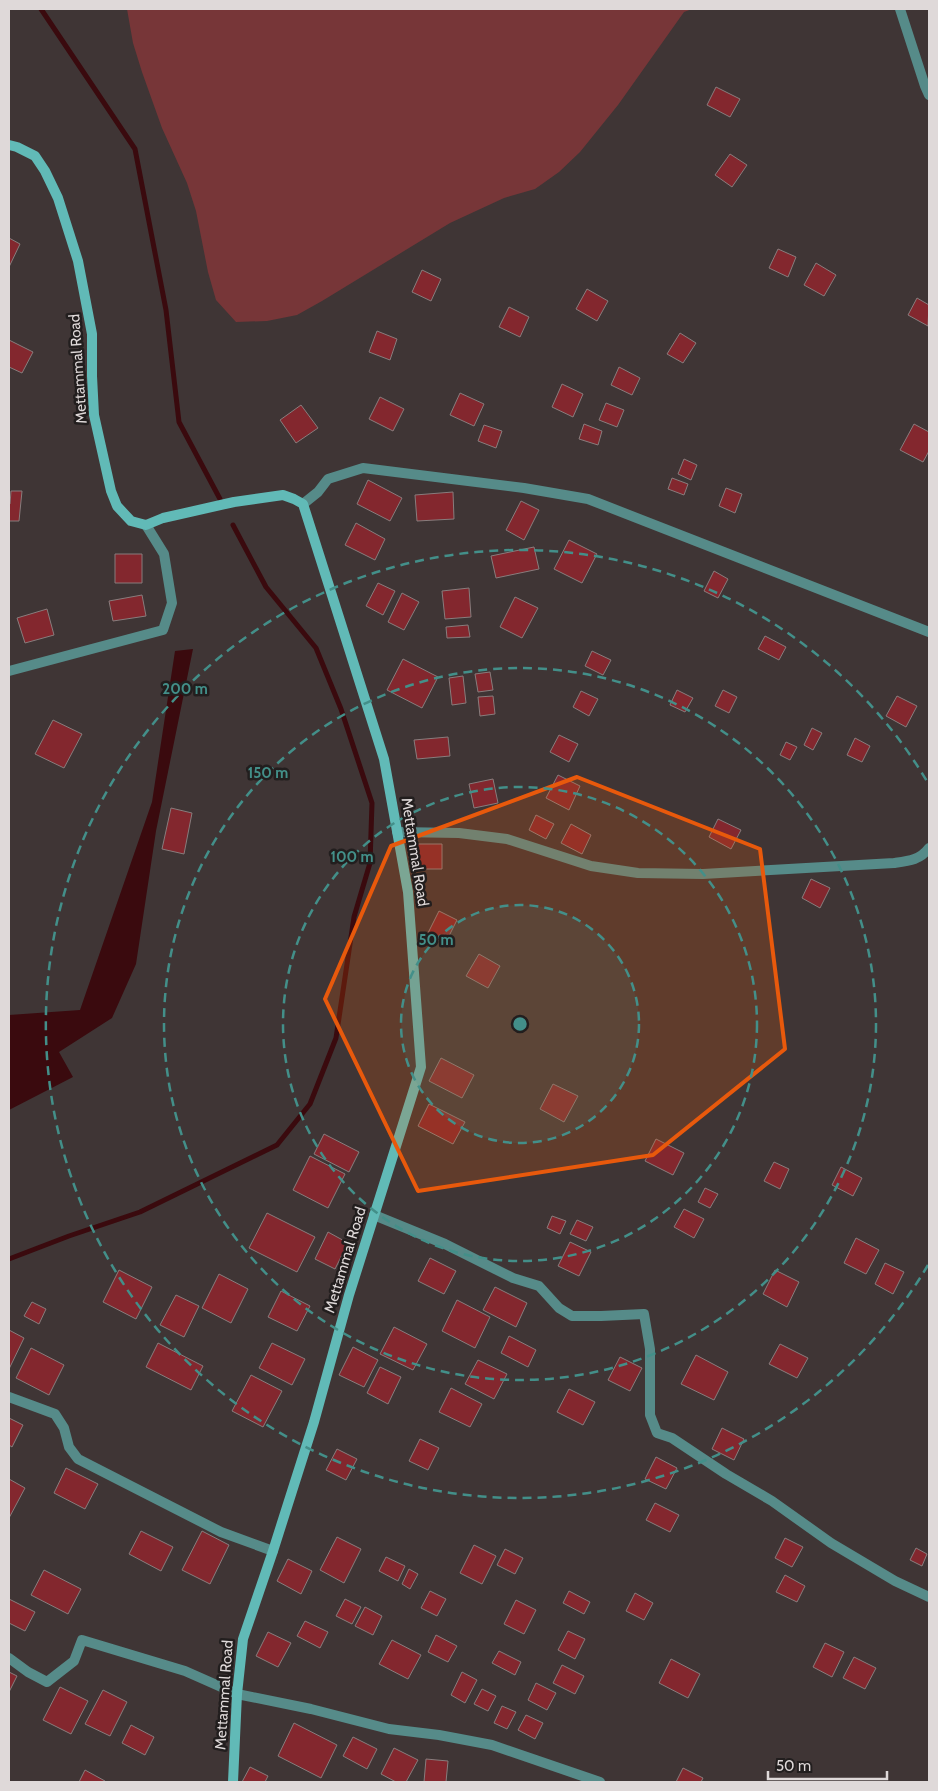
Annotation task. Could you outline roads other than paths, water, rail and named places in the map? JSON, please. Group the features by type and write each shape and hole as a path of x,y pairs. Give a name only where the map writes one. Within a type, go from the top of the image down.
{"main road":[{"name":"Mettammal Road","path":"9,145 17,146 35,156 45,171 58,198 78,261 87,302 92,334 94,415 111,491 117,506 131,521 146,526"},
{"path":"146,526 163,518 234,502 282,495 303,504"},
{"name":"Mettammal Road","path":"233,1782 243,1639 314,1422 349,1295 421,1068 408,892 384,759 303,504"}],"street":[{"path":"900,9 924,86 929,95"},
{"path":"303,504 318,492 328,479 363,468 524,488 588,499 929,632"},
{"path":"9,671 162,630 172,603 164,554 146,526"},
{"path":"397,832 459,833 507,839 591,866 638,873 703,874 894,864 912,861 924,855 929,848"},
{"path":"374,1215 445,1244 513,1278 539,1286 558,1308 572,1316 644,1314 650,1349 650,1415 657,1433 672,1438 726,1474 772,1501 831,1543 895,1582 929,1597"},
{"path":"9,1397 55,1414 64,1428 69,1447 78,1459 221,1532 273,1551"},
{"path":"9,1658 46,1682 74,1661 82,1640 186,1671 238,1694 311,1709 389,1729 439,1735 492,1745 600,1782"}],"waterway":[{"path":"41,9 135,149 166,310 179,422 220,499"},
{"path":"9,1259 140,1212 277,1145 310,1104 336,1038 354,917 370,863 372,803 341,709 316,648 266,587 233,525"}]}
